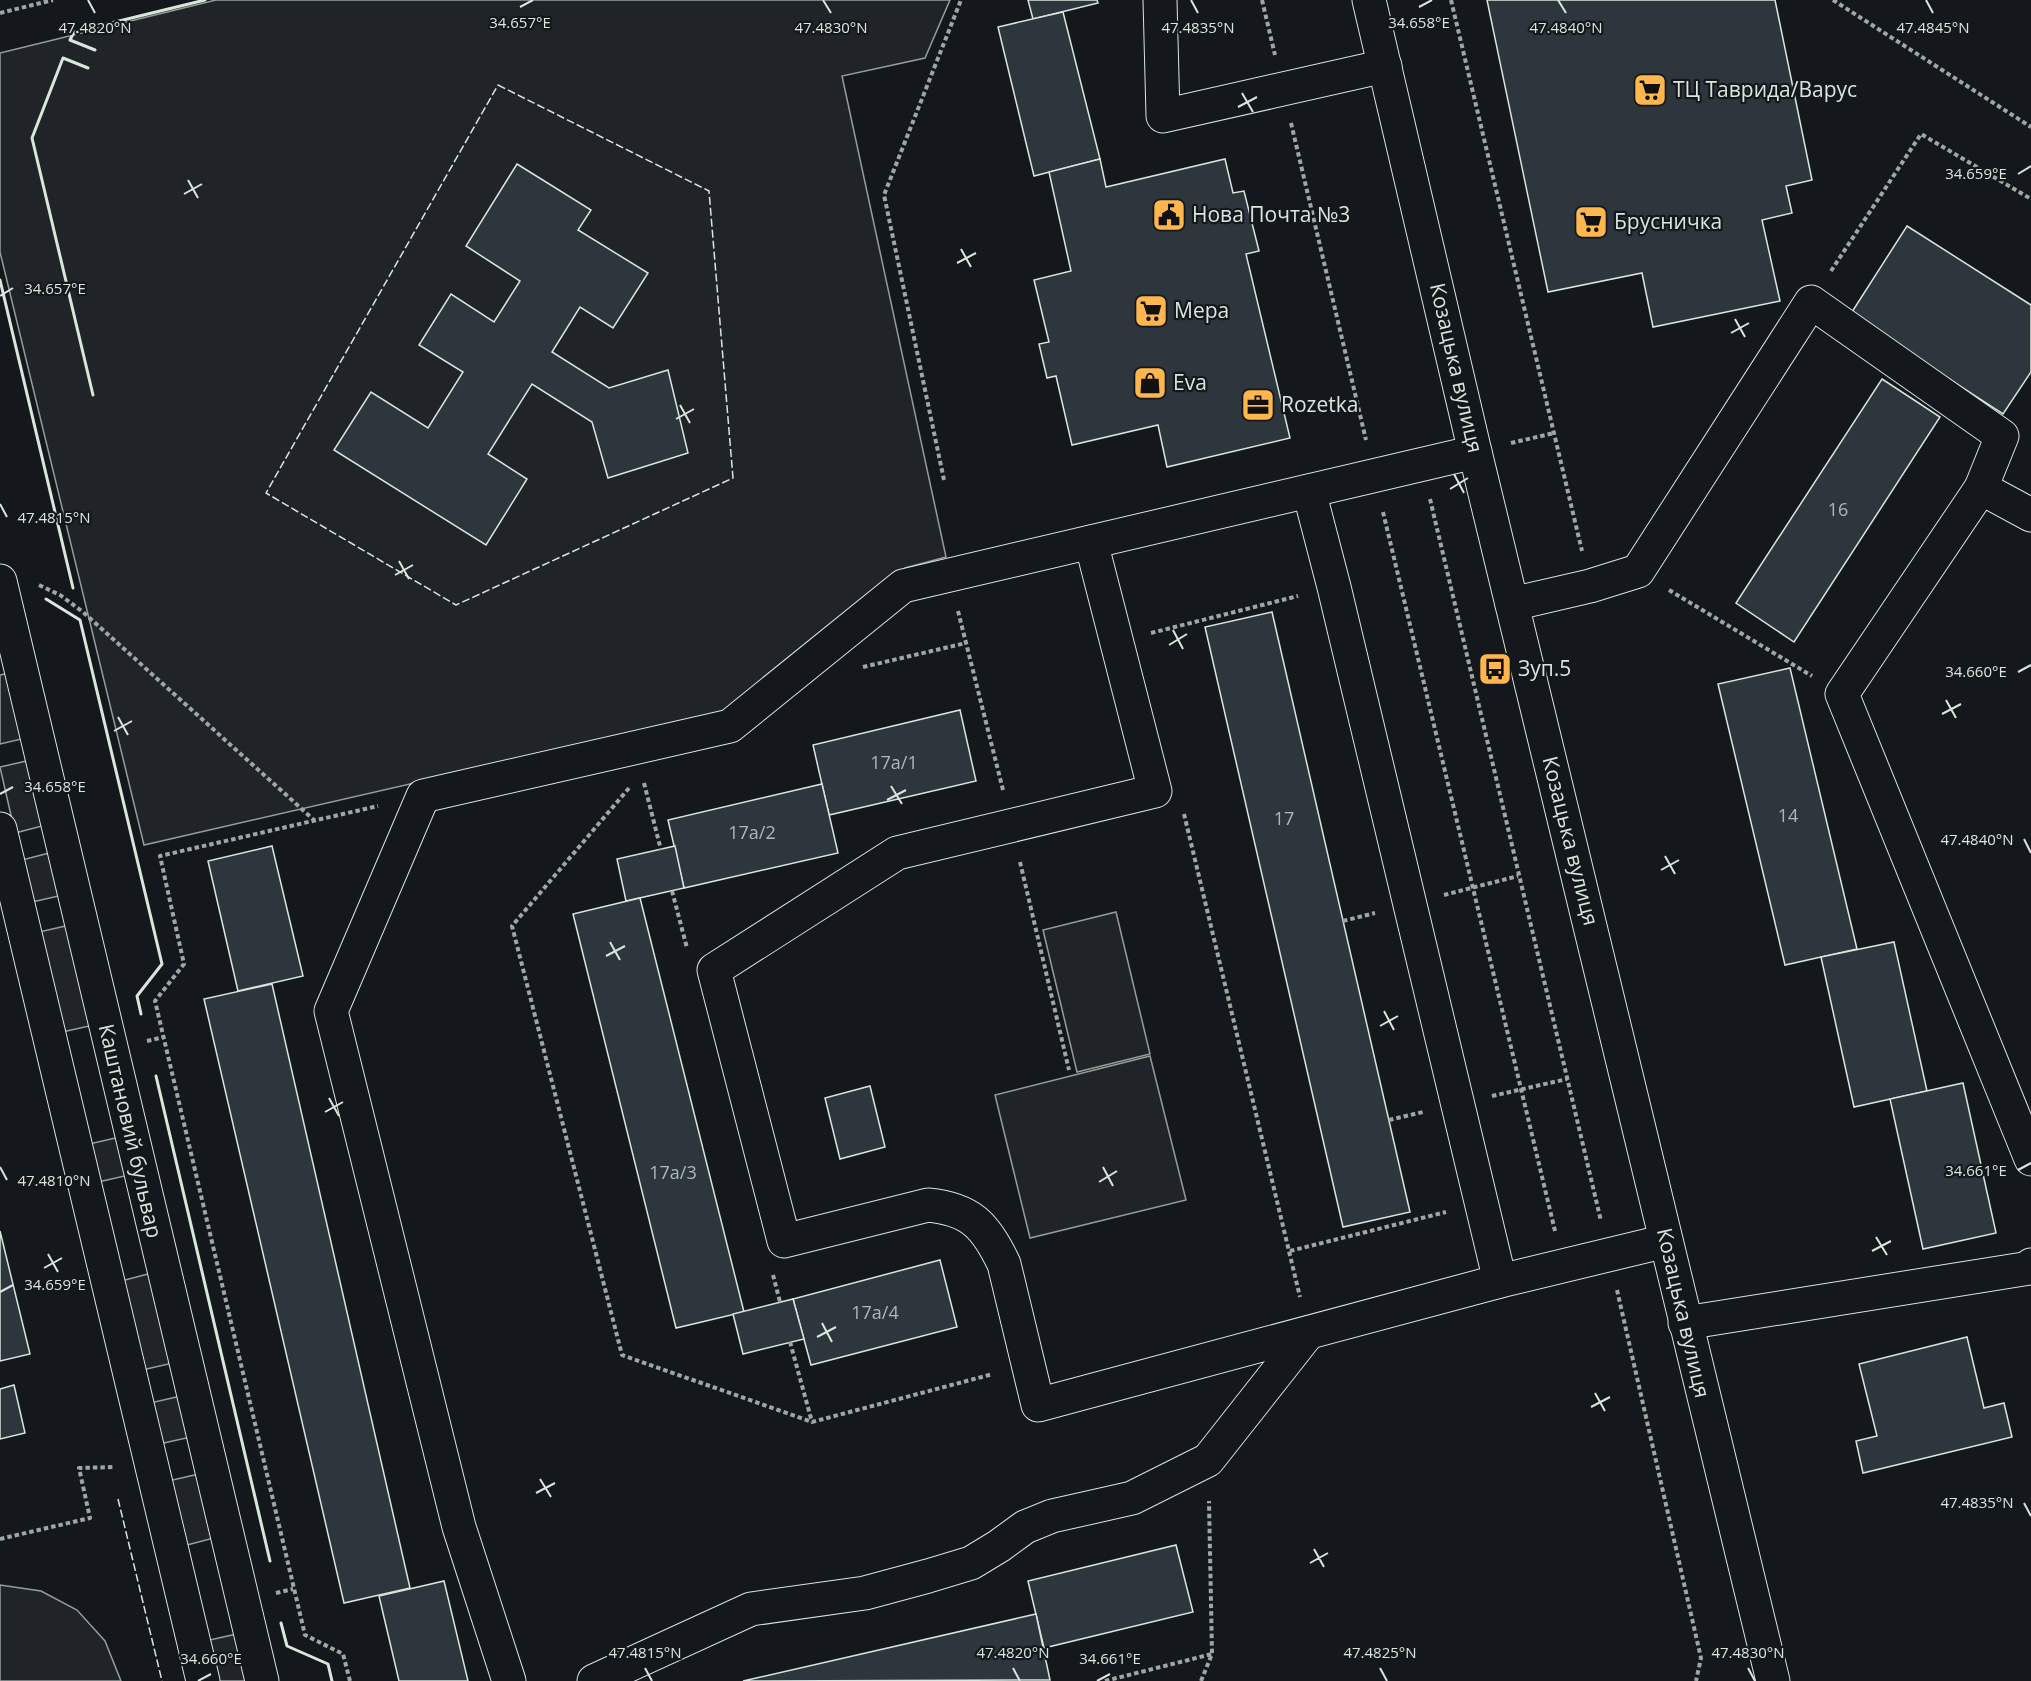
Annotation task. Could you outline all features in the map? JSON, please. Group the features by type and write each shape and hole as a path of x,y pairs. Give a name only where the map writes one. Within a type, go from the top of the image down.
{"street":[{"path":"1160,0 1163,116 1385,66"},
{"name":"Козацька вулиця","path":"1369,0 1475,452 1773,1681"},
{"path":"1512,604 1590,586 1638,571 1811,302 2002,436 1981,488 1842,694 2031,1159"},
{"path":"509,1681 459,1527 331,1011 423,796 730,726 903,586 1475,452"},
{"path":"1981,488 2031,515"},
{"path":"1309,491 1500,1281"},
{"path":"1091,542 1155,791 897,853 714,970 784,1240 928,1204 948,1207 969,1217 984,1228 1004,1264 1038,1405 1500,1281 1666,1241"},
{"name":"Каштановий бульвар","path":"1,584 262,1681"},
{"path":"0,829 203,1681"},
{"path":"1685,1323 2030,1268 2031,1265"},
{"path":"594,1681 750,1609 865,1593 971,1563 1025,1527 1052,1516 1132,1498 1208,1460 1308,1333"}],"path":[{"path":"0,13 53,0"},
{"path":"944,480 884,195 961,0"},
{"path":"1262,0 1564,1266"},
{"path":"1451,0 1590,586"},
{"path":"1833,0 2031,127"},
{"path":"1811,302 1921,134 2031,199"},
{"path":"1475,452 1554,433"},
{"path":"1422,464 1609,1255 1701,1658 1696,1681"},
{"path":"1638,571 1842,694"},
{"path":"1,584 21,582 35,584 48,588 70,602 314,820"},
{"path":"1142,635 1334,587"},
{"path":"852,670 966,643"},
{"path":"641,773 661,849"},
{"path":"633,782 512,926 622,1355 812,1422 1002,1372"},
{"path":"350,1681 343,1654 305,1635 155,1001 184,964 160,856 423,796"},
{"path":"1183,809 1308,1333"},
{"path":"1290,1251 1481,1203"},
{"path":"790,1342 812,1422"},
{"path":"1201,1681 1212,1654 1208,1460"},
{"path":"0,1539 90,1518 79,1468 152,1466"},
{"path":"1106,1681 1212,1654"}],"shaded area":[{"path":"216,0 950,0 925,58 842,76 946,557 905,568 724,712 144,845 0,252 0,53"},
{"path":"10,673 26,738 0,744 0,675"},
{"path":"31,760 46,825 15,833 0,767"},
{"path":"53,852 63,895 32,902 22,860"},
{"path":"1116,912 1150,1054 1077,1072 1043,930"},
{"path":"70,925 94,1025 62,1032 39,932"},
{"path":"1150,1056 1186,1200 1030,1238 995,1095"},
{"path":"120,1137 129,1175 98,1182 89,1144"},
{"path":"152,1273 173,1363 142,1370 121,1281"},
{"path":"181,1396 191,1437 159,1444 150,1403"},
{"path":"199,1474 214,1538 183,1546 168,1481"},
{"path":"0,1585 41,1591 77,1610 105,1641 121,1681 0,1681"},
{"path":"237,1634 248,1681 215,1681 205,1641"}],"building":[{"path":"1028,0 1097,0 1098,3 1033,19"},
{"name":"ТЦ Таврида/Варус","path":"1487,0 1775,0 1812,180 1786,186 1792,213 1762,220 1780,301 1653,327 1642,273 1548,292"},
{"path":"1063,12 1100,159 1034,176 998,27"},
{"name":"Мера","path":"1100,159 1106,187 1225,159 1233,193 1244,191 1259,251 1246,254 1290,438 1167,467 1158,425 1072,445 1056,376 1047,378 1039,344 1049,342 1034,280 1071,271 1049,172"},
{"path":"517,164 591,210 578,230 648,273 613,328 580,307 552,352 609,388 668,370 688,453 608,478 592,422 532,384 488,454 527,479 486,545 334,450 371,392 428,428 463,372 419,345 451,294 494,322 520,281 466,246"},
{"path":"1907,226 2031,305 2031,372 2003,414 1850,315"},
{"path":"1882,379 1940,417 1794,642 1736,603"},
{"path":"1272,612 1410,1212 1343,1227 1205,627"},
{"path":"1790,668 1857,949 1785,965 1718,684"},
{"path":"960,710 976,781 829,815 813,745"},
{"path":"822,784 838,853 684,888 668,820"},
{"path":"272,846 303,976 238,991 208,861"},
{"path":"675,846 684,888 626,901 617,859"},
{"path":"640,898 744,1312 676,1328 573,914"},
{"path":"1894,942 1927,1091 1854,1107 1821,957"},
{"path":"272,984 410,1588 344,1603 204,999"},
{"path":"1963,1083 1996,1233 1923,1249 1890,1099"},
{"path":"870,1086 885,1147 840,1159 825,1098"},
{"path":"0,1231 30,1354 0,1361"},
{"path":"940,1260 957,1327 811,1365 793,1299"},
{"path":"793,1299 804,1339 743,1354 733,1314"},
{"path":"1967,1337 1984,1408 2004,1403 2012,1437 1863,1473 1856,1441 1877,1436 1859,1364"},
{"path":"14,1385 25,1433 0,1439 0,1389"},
{"path":"1176,1545 1193,1612 1044,1648 1028,1581"},
{"path":"444,1581 468,1681 399,1681 379,1596"},
{"path":"1036,1614 1050,1680 743,1681"}],"fence":[{"path":"498,85 709,191 733,478 456,605 266,493 498,85"},
{"path":"118,1499 162,1681"}],"wall":[{"path":"95,50 70,40 74,32 205,0"},
{"path":"88,68 63,58 32,138 93,395"},
{"path":"0,280 73,588"},
{"path":"46,599 80,620 162,964 137,996 141,1014"},
{"path":"156,1076 270,1561"},
{"path":"281,1623 287,1646 328,1664 332,1681"}],"place":[{"name":"ТЦ Таврида/Варус","path":"1650,90"},
{"name":"Нова Почта №3","path":"1169,215"},
{"name":"Брусничка","path":"1591,222"},
{"name":"Мера","path":"1151,311"},
{"name":"Eva","path":"1150,383"},
{"name":"Rozetka","path":"1258,405"},
{"name":"Зуп.5","path":"1495,669"}]}
